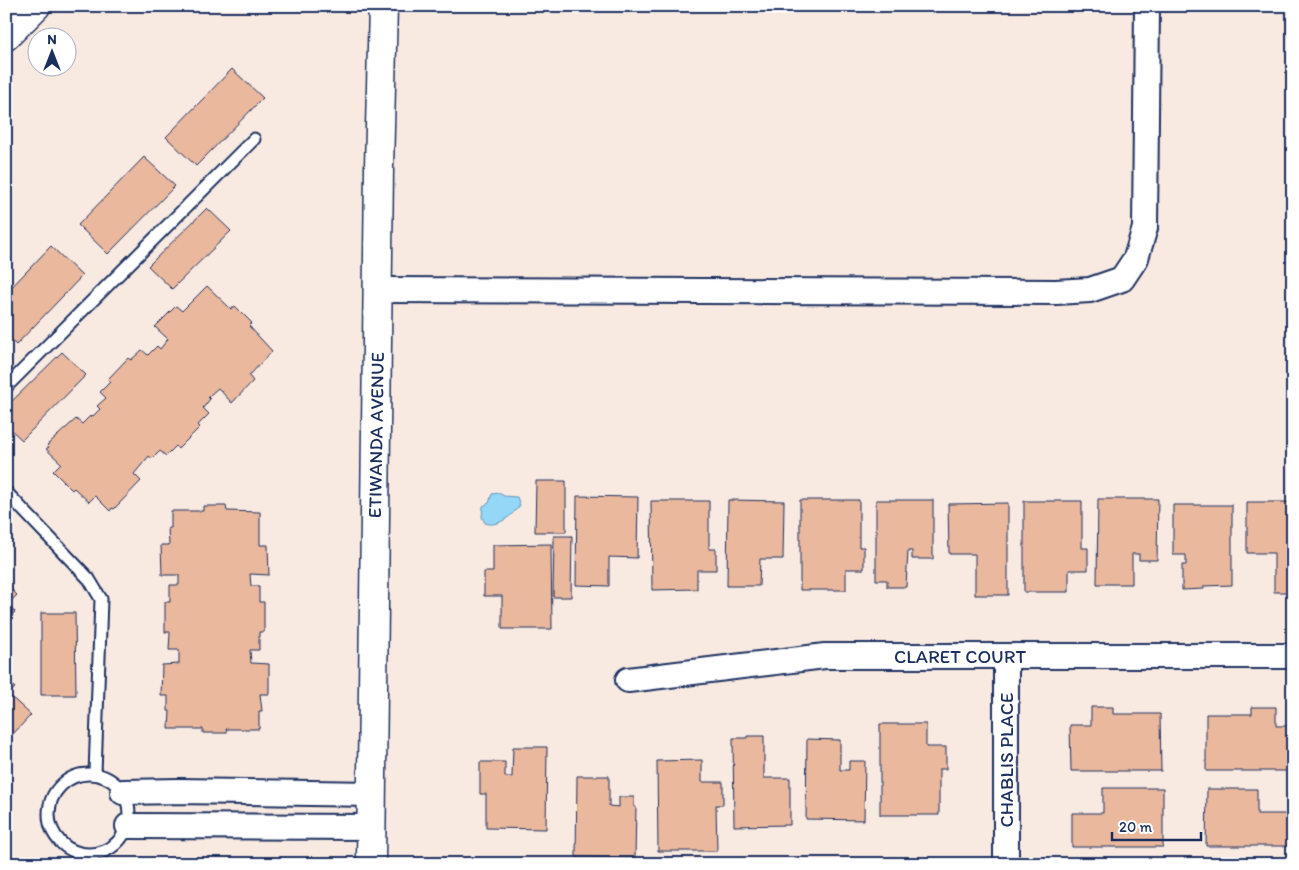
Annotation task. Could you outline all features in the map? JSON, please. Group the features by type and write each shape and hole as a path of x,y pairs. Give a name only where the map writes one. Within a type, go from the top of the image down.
{"main road":[{"path":"6,36 36,6"},
{"name":"ETIWANDA AVENUE","path":"371,864 383,6"}],"street":[{"path":"378,290 1056,292 1090,290 1122,279 1136,258 1145,228 1147,6"},
{"name":"CLARET COURT","path":"628,680 825,656 1293,656"},
{"name":"CHABLIS PLACE","path":"1006,656 1006,864"},
{"path":"123,792 373,794"},
{"path":"128,826 372,827"}],"lane":[{"path":"6,387 254,139"},
{"path":"6,492 89,579 100,600 95,774"},
{"path":"95,774 106,777 123,792 128,802 128,826 122,838 112,848 85,859 64,846 50,827 48,815 55,793 62,784 77,776 95,774"}],"water":[{"path":"499,493 504,496 517,497 520,505 513,513 500,522 495,524 485,523 482,517 483,506 489,503 492,494"}],"building":[{"path":"232,69 263,98 196,166 166,137"},
{"path":"144,157 175,186 108,254 78,225"},
{"path":"207,208 231,231 172,289 148,266"},
{"path":"51,246 82,276 16,345 6,335 6,293"},
{"path":"207,286 231,309 235,306 252,323 249,326 272,351 249,376 253,381 232,403 218,388 208,397 210,399 203,408 209,414 198,425 200,427 178,449 176,446 166,456 160,451 152,459 149,456 134,474 141,481 114,509 112,508 110,511 95,496 89,502 74,488 72,490 53,471 61,463 46,449 49,447 47,445 76,419 82,424 90,416 91,418 100,409 97,406 106,398 100,392 110,382 108,379 128,358 131,360 142,350 148,355 157,346 160,349 168,339 155,327 176,306 182,311"},
{"path":"62,352 86,375 22,440 6,425 6,407"},
{"path":"536,481 566,481 566,532 535,532"},
{"path":"577,496 638,497 637,558 609,557 609,586 576,585"},
{"path":"1098,499 1158,499 1157,560 1139,560 1139,554 1132,554 1132,584 1097,584"},
{"path":"728,500 784,501 783,559 760,559 759,586 727,586"},
{"path":"800,500 859,500 859,547 864,547 864,569 846,569 846,590 800,590"},
{"path":"876,500 933,500 933,559 912,559 912,551 908,551 906,587 887,587 887,580 876,580"},
{"path":"651,501 709,501 709,549 716,549 716,570 697,570 697,589 652,590"},
{"path":"1024,501 1082,501 1082,548 1088,548 1088,570 1069,570 1069,592 1024,592"},
{"path":"1247,502 1293,502 1293,592 1274,592 1274,553 1247,553"},
{"path":"1008,503 1008,595 975,595 975,554 949,554 948,504"},
{"path":"1173,505 1232,505 1232,585 1204,586 1204,589 1182,590 1182,565 1186,565 1186,555 1173,555"},
{"path":"203,506 226,506 227,511 260,512 260,545 268,545 269,575 250,574 251,586 259,586 259,602 264,602 264,632 259,632 259,650 250,650 251,663 269,664 269,694 260,694 262,711 259,711 259,729 226,729 227,733 203,733 203,729 169,729 170,711 168,711 168,696 161,696 162,665 179,664 179,650 169,650 170,632 165,632 165,602 170,602 170,585 179,585 179,575 162,575 161,545 169,545 168,528 171,528 171,511 203,511"},
{"path":"554,536 572,536 571,597 553,597"},
{"path":"551,544 552,629 502,629 502,596 484,596 484,572 493,572 493,545"},
{"path":"6,584 17,595 8,604 15,612 6,620"},
{"path":"41,613 75,613 76,695 41,695"},
{"path":"6,679 15,688 8,694 31,715 13,734 11,733 6,737"},
{"path":"1091,707 1113,707 1113,714 1160,714 1161,771 1071,771 1070,725 1091,725"},
{"path":"1252,707 1276,707 1276,726 1293,726 1293,771 1206,771 1206,714 1252,714"},
{"path":"880,724 926,724 926,747 946,747 946,769 939,769 939,815 880,815"},
{"path":"747,736 764,736 764,778 790,778 790,825 734,826 733,738 747,738"},
{"path":"807,739 840,740 840,770 849,770 849,761 865,761 864,820 806,819"},
{"path":"513,747 547,747 546,829 486,828 486,794 480,794 480,762 505,762 505,777 512,777"},
{"path":"702,760 702,782 723,782 723,805 716,805 717,851 658,851 657,761"},
{"path":"577,776 609,776 609,806 619,807 619,797 634,797 634,807 636,807 635,858 576,857"},
{"path":"1103,788 1163,788 1163,847 1072,847 1072,813 1103,813"},
{"path":"1207,789 1257,789 1257,814 1293,814 1293,846 1206,846"},
{"path":"1162,863 1162,864 1109,864"}]}
